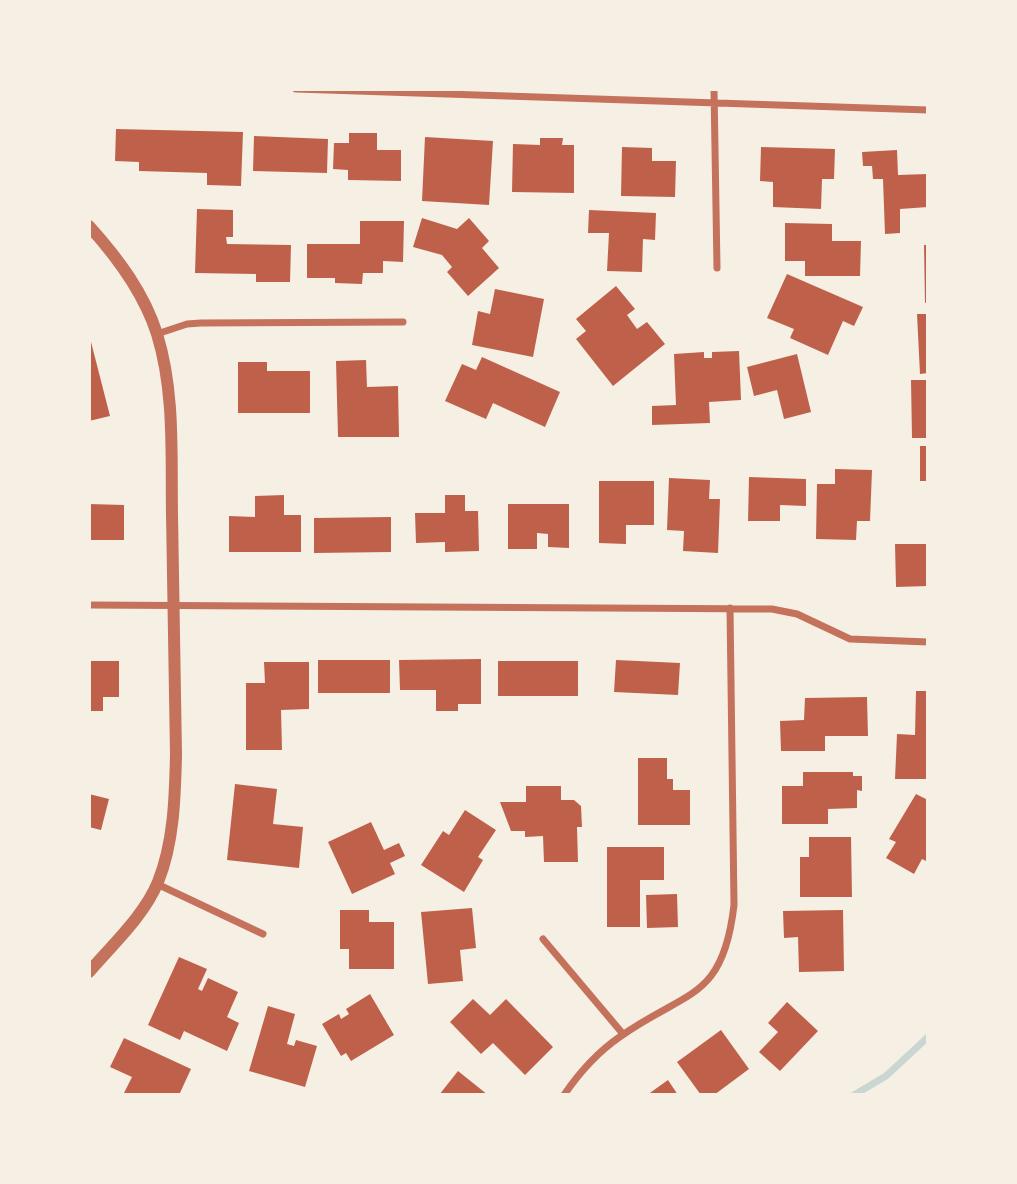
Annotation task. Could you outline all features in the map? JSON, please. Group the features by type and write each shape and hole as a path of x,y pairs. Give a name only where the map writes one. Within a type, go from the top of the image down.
{"street":[{"path":"296,89 928,110"},
{"path":"714,89 717,268"},
{"path":"89,226 125,270 142,297 157,334 171,424 174,808 157,884 141,909 89,972"},
{"path":"157,334 187,324 201,323 403,322"},
{"path":"89,606 730,608 786,611 850,639 928,642"},
{"path":"564,1095 607,1046 623,1034 696,993 723,957 731,934 734,905 730,608"},
{"path":"157,884 263,934"},
{"path":"543,939 623,1034"}],"building":[{"path":"116,129 243,132 241,186 207,185 207,173 139,171 139,162 115,161"},
{"path":"349,133 377,133 377,150 401,150 401,181 348,180 348,170 333,169 334,143 349,143"},
{"path":"254,136 328,139 327,173 253,171"},
{"path":"425,137 493,141 489,205 422,201"},
{"path":"540,138 563,138 562,145 574,145 574,193 512,192 513,144 540,145"},
{"path":"622,147 652,148 652,161 676,161 675,197 621,196"},
{"path":"761,147 835,149 834,179 822,179 821,209 773,207 773,182 760,181"},
{"path":"897,150 898,175 928,174 928,207 900,209 900,233 885,234 883,179 873,179 872,166 863,166 862,152"},
{"path":"197,209 233,210 233,237 226,237 227,244 291,245 290,282 256,282 256,274 195,273"},
{"path":"589,210 656,213 655,240 643,239 642,272 607,271 609,233 588,233"},
{"path":"422,218 457,229 469,218 489,241 482,248 499,268 468,296 447,272 452,267 442,255 413,247"},
{"path":"360,221 404,221 403,262 383,261 383,273 363,273 362,284 335,283 335,278 307,278 307,244 360,244"},
{"path":"785,223 832,224 832,241 861,241 860,276 805,276 805,261 785,261"},
{"path":"924,245 928,245 928,302 925,303"},
{"path":"787,274 863,307 854,326 843,321 828,355 790,338 794,329 767,318"},
{"path":"616,286 635,309 627,315 637,329 647,322 665,344 613,386 576,339 586,331 576,319"},
{"path":"495,289 544,299 533,357 472,345 478,311 490,314"},
{"path":"917,314 928,314 928,373 920,374"},
{"path":"89,334 110,416 89,421"},
{"path":"739,351 741,400 709,402 710,423 652,425 652,406 676,405 674,354 704,352 704,358 712,358 712,352"},
{"path":"797,354 811,412 784,419 777,390 754,396 747,367"},
{"path":"482,357 560,392 545,427 493,403 486,419 445,401 462,364 476,370"},
{"path":"366,360 367,387 398,386 399,437 338,437 336,361"},
{"path":"238,362 267,362 267,371 310,371 310,413 238,413"},
{"path":"911,380 928,380 928,438 912,438"},
{"path":"920,446 928,446 928,481 920,481"},
{"path":"835,469 872,470 870,521 857,521 856,540 816,539 817,484 835,484"},
{"path":"749,477 806,479 806,506 780,505 780,521 748,521"},
{"path":"669,478 710,480 709,499 720,499 718,553 683,551 684,531 667,530"},
{"path":"599,481 654,481 654,525 626,525 626,544 599,543"},
{"path":"284,495 284,515 301,515 301,552 229,552 229,516 255,517 255,496"},
{"path":"445,495 465,495 465,511 478,511 479,551 445,552 445,542 416,543 415,513 445,513"},
{"path":"89,504 124,505 124,540 89,540"},
{"path":"508,504 569,504 569,548 548,547 548,534 537,533 537,549 508,549"},
{"path":"391,517 391,552 314,553 314,518"},
{"path":"895,544 928,544 928,586 896,587"},
{"path":"481,659 481,704 458,704 458,711 436,711 436,690 400,690 399,660"},
{"path":"318,660 390,660 390,693 318,693"},
{"path":"616,660 680,663 678,695 614,692"},
{"path":"89,661 119,661 119,697 103,697 103,711 89,711"},
{"path":"498,661 578,661 578,696 498,696"},
{"path":"264,662 309,662 309,709 281,710 282,750 246,750 246,683 265,683"},
{"path":"916,691 928,691 928,779 895,779 897,734 915,735"},
{"path":"867,697 868,736 825,736 825,751 781,751 780,721 804,720 805,698"},
{"path":"638,758 667,758 667,779 673,779 673,790 690,790 690,825 638,825"},
{"path":"803,772 853,772 853,776 862,776 862,791 857,790 857,808 828,809 828,824 782,824 782,786 803,786"},
{"path":"235,784 277,789 273,824 303,827 299,868 227,860"},
{"path":"526,786 561,786 561,800 574,800 581,806 582,827 577,827 578,862 544,862 543,836 525,837 525,831 511,831 500,802 526,802"},
{"path":"89,794 109,799 101,830 89,827"},
{"path":"916,794 928,800 928,862 922,859 914,874 886,858 896,842 889,839"},
{"path":"465,810 496,830 478,857 483,860 464,892 421,865 443,831 449,835"},
{"path":"371,822 384,850 399,843 405,856 390,863 395,874 352,894 328,842"},
{"path":"809,837 851,837 852,897 800,897 800,857 809,857"},
{"path":"607,847 664,847 664,880 640,880 640,927 607,927"},
{"path":"677,894 678,927 647,928 646,895"},
{"path":"472,908 476,948 460,950 463,981 428,984 421,912"},
{"path":"340,910 369,910 369,922 394,922 394,969 349,969 349,949 340,949"},
{"path":"843,910 844,971 799,972 798,937 784,938 783,911"},
{"path":"179,957 207,969 198,989 202,991 208,978 238,992 227,1017 239,1023 227,1051 184,1031 180,1040 148,1025"},
{"path":"370,994 394,1035 351,1061 346,1053 341,1056 322,1024 339,1014 341,1019 349,1014 346,1009"},
{"path":"473,999 490,1015 506,999 553,1047 525,1075 493,1043 481,1054 450,1022"},
{"path":"787,1002 818,1031 780,1071 759,1052 778,1032 768,1023"},
{"path":"268,1006 295,1014 287,1044 294,1046 296,1040 317,1046 305,1087 249,1071"},
{"path":"721,1030 749,1069 714,1095 701,1095 677,1062"},
{"path":"124,1038 191,1069 179,1095 123,1095 132,1077 110,1067"},
{"path":"458,1071 488,1095 439,1095"},
{"path":"668,1080 678,1095 647,1095"}],"waterway":[{"path":"854,1095 886,1076 928,1037"}]}
